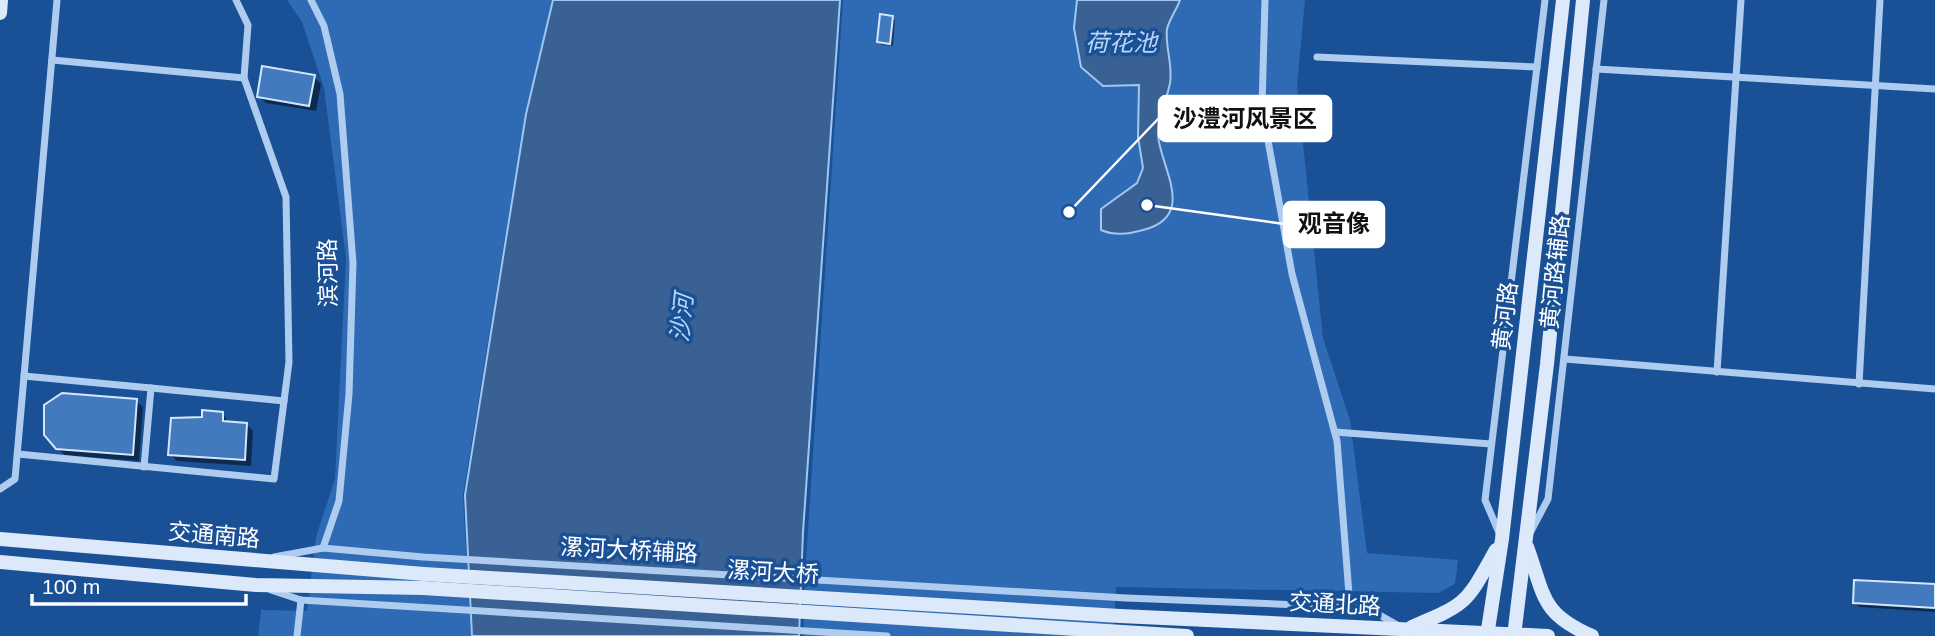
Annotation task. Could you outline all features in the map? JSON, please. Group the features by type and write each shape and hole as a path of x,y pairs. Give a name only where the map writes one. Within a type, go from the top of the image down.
{"main road":[{"path":"0,13 1,0"},
{"name":"黄河路","path":"1487,634 1502,540 1563,0"},
{"name":"黄河路","path":"1514,635 1583,0"},
{"name":"交通南路","path":"0,539 251,561 423,581"},
{"path":"1406,630 1462,605 1475,589 1502,540"},
{"path":"1525,542 1548,609 1571,627 1592,636"},
{"name":"交通南路","path":"0,562 256,585 423,581"},
{"name":"漯河大桥","path":"423,581 1119,623"},
{"path":"1119,623 1187,636"},
{"name":"交通北路","path":"1119,623 1548,636"}],"street":[{"path":"0,489 15,479 18,454 57,0"},
{"path":"18,454 274,479 289,362 286,197 244,78 247,24 236,0"},
{"name":"滨河路","path":"311,0 324,26 340,94 353,263 349,394 339,501 323,548"},
{"path":"1265,0 1262,107 1292,274 1335,432 1350,607"},
{"name":"黄河路辅路","path":"1502,540 1485,500 1545,0"},
{"name":"黄河路辅路","path":"1525,542 1548,499 1604,0"},
{"path":"1717,372 1741,0"},
{"path":"1859,384 1881,0"},
{"path":"1317,57 1537,67"},
{"path":"52,60 244,78"},
{"path":"1595,69 1935,89"},
{"path":"1565,359 1935,389"},
{"path":"24,376 284,401"},
{"path":"144,467 152,388"},
{"path":"1335,432 1491,444"},
{"name":"漯河大桥辅路","path":"251,561 323,548 423,557 1126,598 1369,608 1406,630"},
{"path":"256,585 301,600 419,605 887,636"},
{"path":"297,636 301,600"}],"shaded area":[{"path":"287,0 552,0 525,114 463,495 471,636 258,636 261,610 307,611 316,537 335,479 346,258 324,88 302,22"},
{"path":"843,0 1305,0 1297,85 1323,338 1350,420 1367,553 1458,560 1455,584 1438,593 1116,587 1113,636 804,636 803,606"}],"water":[{"name":"沙河","path":"553,0 840,0 803,532 799,636 472,636 465,495 526,114"},
{"name":"荷花池","path":"1077,0 1180,0 1167,29 1171,76 1158,128 1160,148 1172,189 1172,202 1169,214 1160,223 1132,233 1101,230 1101,209 1137,183 1143,168 1138,137 1139,85 1103,86 1081,67 1074,28"}],"building":[{"path":"880,14 893,16 890,44 877,42"},
{"path":"262,66 315,75 309,106 257,97"},
{"path":"62,393 137,399 133,455 56,449 44,435 44,405"},
{"path":"202,410 223,412 223,421 247,423 245,460 168,455 171,418 202,417"},
{"path":"1854,580 1935,584 1935,608 1853,603"}],"place":[{"name":"观音像","path":"1147,205"},
{"name":"沙澧河风景区","path":"1069,212"}]}
